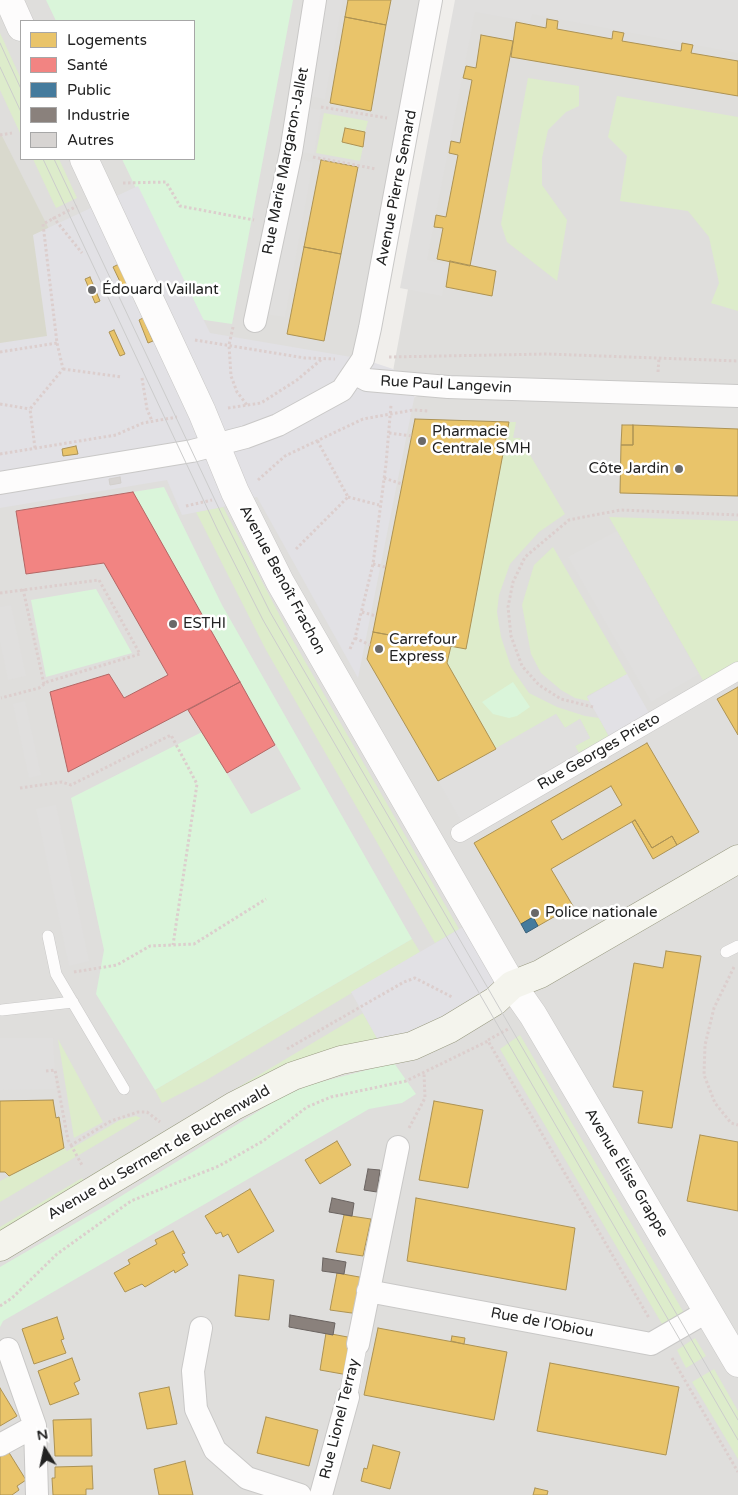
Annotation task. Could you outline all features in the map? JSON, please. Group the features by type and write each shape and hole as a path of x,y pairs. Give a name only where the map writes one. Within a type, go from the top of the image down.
{"main road":[{"name":"Avenue du Serment de Buchenwald","path":"0,1247 234,1106 293,1076 341,1060 412,1046 464,1020 494,1001 512,986 540,974 738,859"}],"street":[{"path":"9,0 20,25"},
{"name":"Rue Marie Margaron-Jallet","path":"255,321 290,152 315,0"},
{"name":"Avenue Pierre Semard","path":"358,366 410,121 432,0"},
{"name":"Avenue Benoît Frachon","path":"84,160 202,412 235,492 280,582 512,986"},
{"path":"0,483 192,452 246,438 278,425 342,390 358,366"},
{"name":"Rue Paul Langevin","path":"358,366 367,380 448,387 738,396"},
{"name":"Rue Georges Prieto","path":"460,833 738,671"},
{"name":"Avenue Élise Grappe","path":"512,986 533,1015 738,1363"},
{"path":"358,1344 398,1148"},
{"name":"Rue de l'Obiou","path":"368,1291 651,1344 708,1311"},
{"path":"201,1328 193,1371 196,1409 215,1450 247,1478 300,1495"},
{"name":"Rue Lionel Terray","path":"321,1495 348,1398 358,1344"},
{"path":"8,1350 35,1426 37,1495"},
{"path":"0,1445 35,1426"}],"lane":[{"path":"48,936 56,974 124,1089"},
{"path":"726,952 738,946"},
{"path":"2,1010 73,1002"}],"path":[{"path":"299,103 410,121"},
{"path":"0,135 12,133"},
{"path":"290,152 399,172"},
{"path":"53,217 82,253"},
{"path":"247,406 237,392 231,376 230,345 232,327 239,322 249,323 255,321"},
{"path":"195,340 358,366 397,356 547,354 738,361"},
{"path":"0,352 56,343"},
{"path":"350,650 362,612 373,564 389,433 391,382 397,356"},
{"path":"0,454 116,434 152,421 247,406 260,402 296,380 323,359"},
{"path":"63,368 122,378"},
{"path":"142,378 147,409 152,421"},
{"path":"0,404 30,409"},
{"path":"186,506 249,487 285,456 317,439 363,419 413,410 432,411"},
{"path":"389,433 412,436"},
{"path":"317,439 348,497 379,505"},
{"path":"384,478 402,484"},
{"path":"296,549 348,497"},
{"path":"593,707 561,699 539,685 522,666 511,636 508,607 513,582 526,556 569,520 594,515 622,510 738,515"},
{"path":"373,564 386,568"},
{"path":"0,593 99,580 140,654 44,684 39,688 2,698"},
{"path":"23,589 44,684"},
{"path":"362,612 376,616"},
{"path":"355,638 370,645"},
{"path":"20,788 62,782 71,785 171,735 197,784 173,945"},
{"path":"56,974 117,965 150,946 194,944 266,899"},
{"path":"738,960 714,1008 705,1045 704,1075 715,1103 731,1123 738,1126"},
{"path":"404,982 415,978 450,998 460,995"},
{"path":"0,1306 12,1298 57,1254 131,1201 220,1166 263,1141 307,1106 330,1097 406,1081 488,1041 738,1472"},
{"path":"46,1071 55,1070 71,1145 77,1156"},
{"path":"398,1148 425,1098 424,1073"},
{"path":"71,1145 111,1121 138,1112 147,1112 161,1123"}],"shaded area":[{"path":"0,0 431,0 363,359 0,483"},
{"path":"323,0 343,0 325,99 305,95"},
{"path":"455,0 738,0 738,53 532,14 530,22 475,12 427,260 447,265 442,296 400,288"},
{"path":"461,0 738,0 738,1495 0,1495 0,505 144,481 447,387 391,382"},
{"path":"303,107 321,110 314,154 295,151"},
{"path":"0,132 48,227 83,317 0,465"},
{"path":"294,158 313,162 285,317 266,314"},
{"path":"138,186 210,333 363,359 393,369 417,384 358,678 257,497 238,500 223,507 182,515 167,480 0,508 0,343 47,336 33,235"},
{"path":"617,531 699,674 651,702 568,557"},
{"path":"11,605 26,676 8,680 0,641 0,607"},
{"path":"627,674 653,720 613,743 587,697"},
{"path":"25,701 41,775 29,778 13,704"},
{"path":"556,714 565,728 580,719 590,738 575,746 580,755 462,823 438,781"},
{"path":"56,805 89,961 69,966 36,809"},
{"path":"468,924 493,969 493,988 429,1030 378,1040 351,992"},
{"path":"0,1038 53,1038 56,1089 0,1090"}],"green space":[{"path":"46,0 293,0 232,324 198,319 122,160 195,160 195,20 56,20"},
{"path":"0,33 20,77 20,133 0,90"},
{"path":"528,78 579,86 579,106 566,112 548,130 542,158 542,185 567,220 557,281 507,242 501,224"},
{"path":"617,96 738,117 738,311 711,303 719,283 709,237 688,211 620,201 627,156 608,137"},
{"path":"324,113 368,121 365,132 345,128 342,142 363,147 360,161 316,153"},
{"path":"33,160 59,160 77,198 56,208"},
{"path":"509,422 516,422 513,438 520,438 565,514 539,532 510,564 499,595 497,612 501,637 511,667 529,693 557,707 585,716 599,718 609,737 580,755 575,746 590,738 580,719 565,728 556,714 496,749 447,663 451,646 466,648"},
{"path":"164,487 222,605 412,939 155,1090 96,994 104,950 71,798 202,732 251,814 301,789 133,492"},
{"path":"223,507 291,637 459,929 435,943 266,650 196,512"},
{"path":"609,517 738,521 738,663 704,682"},
{"path":"553,547 627,674 587,696 589,701 575,698 561,690 541,673 531,654 522,605 534,565"},
{"path":"96,589 132,653 46,677 31,600"},
{"path":"513,682 530,707 517,716 509,718 493,714 482,702"},
{"path":"412,939 420,952 205,1081 162,1103 155,1090"},
{"path":"363,1013 378,1040 96,1183 91,1175"},
{"path":"520,1035 687,1318 665,1329 500,1049"},
{"path":"58,1039 103,1122 74,1138"},
{"path":"394,1063 416,1094 402,1103 369,1109 3,1321 0,1327 0,1267 105,1206 283,1096 313,1084"},
{"path":"136,1116 141,1118 0,1202 0,1181 64,1148 67,1151 120,1120"},
{"path":"82,1178 87,1187 0,1238 0,1227"},
{"path":"695,1338 706,1356 686,1368 677,1350"},
{"path":"714,1369 738,1411 738,1459 692,1382"}],"building: Logements":[{"path":"348,0 391,0 386,25 345,17"},
{"path":"345,17 386,25 371,111 330,103"},
{"path":"547,19 558,21 557,29 612,39 613,31 624,33 622,41 681,51 682,43 693,45 691,53 738,61 738,96 511,57 516,22 546,28"},
{"path":"481,35 513,41 470,266 437,259 443,228 434,227 436,215 446,217 458,155 449,153 451,141 460,143 472,80 463,78 466,66 476,68"},
{"path":"345,128 365,132 363,147 342,142"},
{"path":"321,160 358,167 341,254 304,247"},
{"path":"304,247 341,254 324,341 287,334"},
{"path":"450,261 496,271 492,296 446,287"},
{"name":"Édouard Vaillant","path":"119,264 129,287 124,290 113,267"},
{"name":"Édouard Vaillant","path":"90,277 100,301 95,303 85,279"},
{"name":"Édouard Vaillant","path":"143,318 153,341 148,343 139,320"},
{"name":"Édouard Vaillant","path":"114,330 125,354 120,356 109,332"},
{"path":"415,419 509,422 466,649 373,632"},
{"path":"622,425 633,425 633,445 621,445"},
{"name":"Côte Jardin","path":"633,425 738,429 738,496 620,493 621,445 633,445"},
{"path":"76,446 78,454 63,456 62,449"},
{"path":"373,632 451,646 447,663 496,749 438,781 367,659"},
{"path":"738,687 738,735 717,699"},
{"path":"647,743 699,832 677,845 672,836 652,848 635,820 551,869 573,906 538,926 533,917 521,924 474,843","holes":["611,786 622,805 562,840 551,821"]},
{"path":"635,820 652,848 672,836 677,845 653,859 632,822"},
{"path":"666,951 701,956 672,1128 638,1123 643,1091 613,1087 634,963 663,968"},
{"path":"53,1100 56,1118 59,1117 64,1148 9,1176 5,1172 0,1172 0,1101"},
{"path":"434,1101 483,1110 468,1188 419,1180"},
{"path":"700,1135 738,1142 738,1211 687,1201"},
{"path":"337,1141 351,1165 320,1184 305,1160"},
{"path":"250,1189 274,1231 238,1253 228,1234 223,1237 221,1232 216,1234 205,1216"},
{"path":"416,1198 575,1228 566,1290 407,1261"},
{"path":"344,1215 371,1219 363,1256 336,1252"},
{"path":"173,1231 185,1253 182,1254 188,1265 175,1273 174,1270 145,1287 142,1284 125,1292 114,1273 130,1264 128,1260 157,1244 155,1240"},
{"path":"337,1273 365,1278 359,1314 330,1310"},
{"path":"239,1275 274,1280 269,1320 235,1316"},
{"path":"57,1317 64,1339 61,1340 66,1353 34,1364 22,1329"},
{"path":"378,1328 507,1352 494,1420 364,1395"},
{"path":"326,1333 353,1338 348,1375 320,1370"},
{"path":"452,1336 465,1338 464,1344 451,1341"},
{"path":"72,1358 80,1380 74,1383 79,1394 50,1405 38,1371"},
{"path":"550,1363 679,1387 666,1455 537,1431"},
{"path":"169,1387 177,1424 147,1429 139,1393"},
{"path":"0,1388 17,1416 0,1426"},
{"path":"266,1417 318,1430 309,1466 257,1453"},
{"path":"91,1419 92,1456 55,1456 53,1420"},
{"path":"373,1445 400,1452 390,1489 361,1481 364,1468 367,1469"},
{"path":"8,1451 26,1480 17,1486 19,1490 12,1495 0,1495 0,1455"},
{"path":"185,1461 193,1495 159,1495 154,1469"},
{"path":"92,1466 93,1489 86,1489 86,1495 53,1495 52,1478 55,1478 55,1467"},
{"path":"535,1488 548,1491 547,1495 533,1495"}],"building: Santé":[{"name":"ESTHI","path":"133,492 240,682 68,772 50,692 109,674 124,698 168,675 104,563 26,574 16,511"},
{"path":"240,682 275,745 227,773 188,710"}],"building: Public":[{"path":"533,917 538,926 526,933 521,924"}],"building: Industrie":[{"path":"368,1169 380,1170 377,1192 364,1190"},
{"path":"332,1198 354,1203 352,1216 329,1212"},
{"path":"323,1258 346,1262 344,1274 322,1271"},
{"path":"290,1315 335,1323 333,1335 289,1327"}],"building: Autres":[{"path":"120,477 121,483 110,485 109,479"}],"tram line":[{"path":"0,43 20,87"},
{"path":"0,67 20,110"},
{"path":"43,160 218,531 263,620 738,1440"},
{"path":"54,160 223,517 270,612 738,1420"}],"place":[{"name":"Édouard Vaillant","path":"92,290"},
{"name":"Pharmacie Centrale SMH","path":"422,441"},
{"name":"Côte Jardin","path":"679,469"},
{"name":"ESTHI","path":"173,624"},
{"name":"Carrefour Express","path":"379,649"},
{"name":"Police nationale","path":"535,913"}]}
